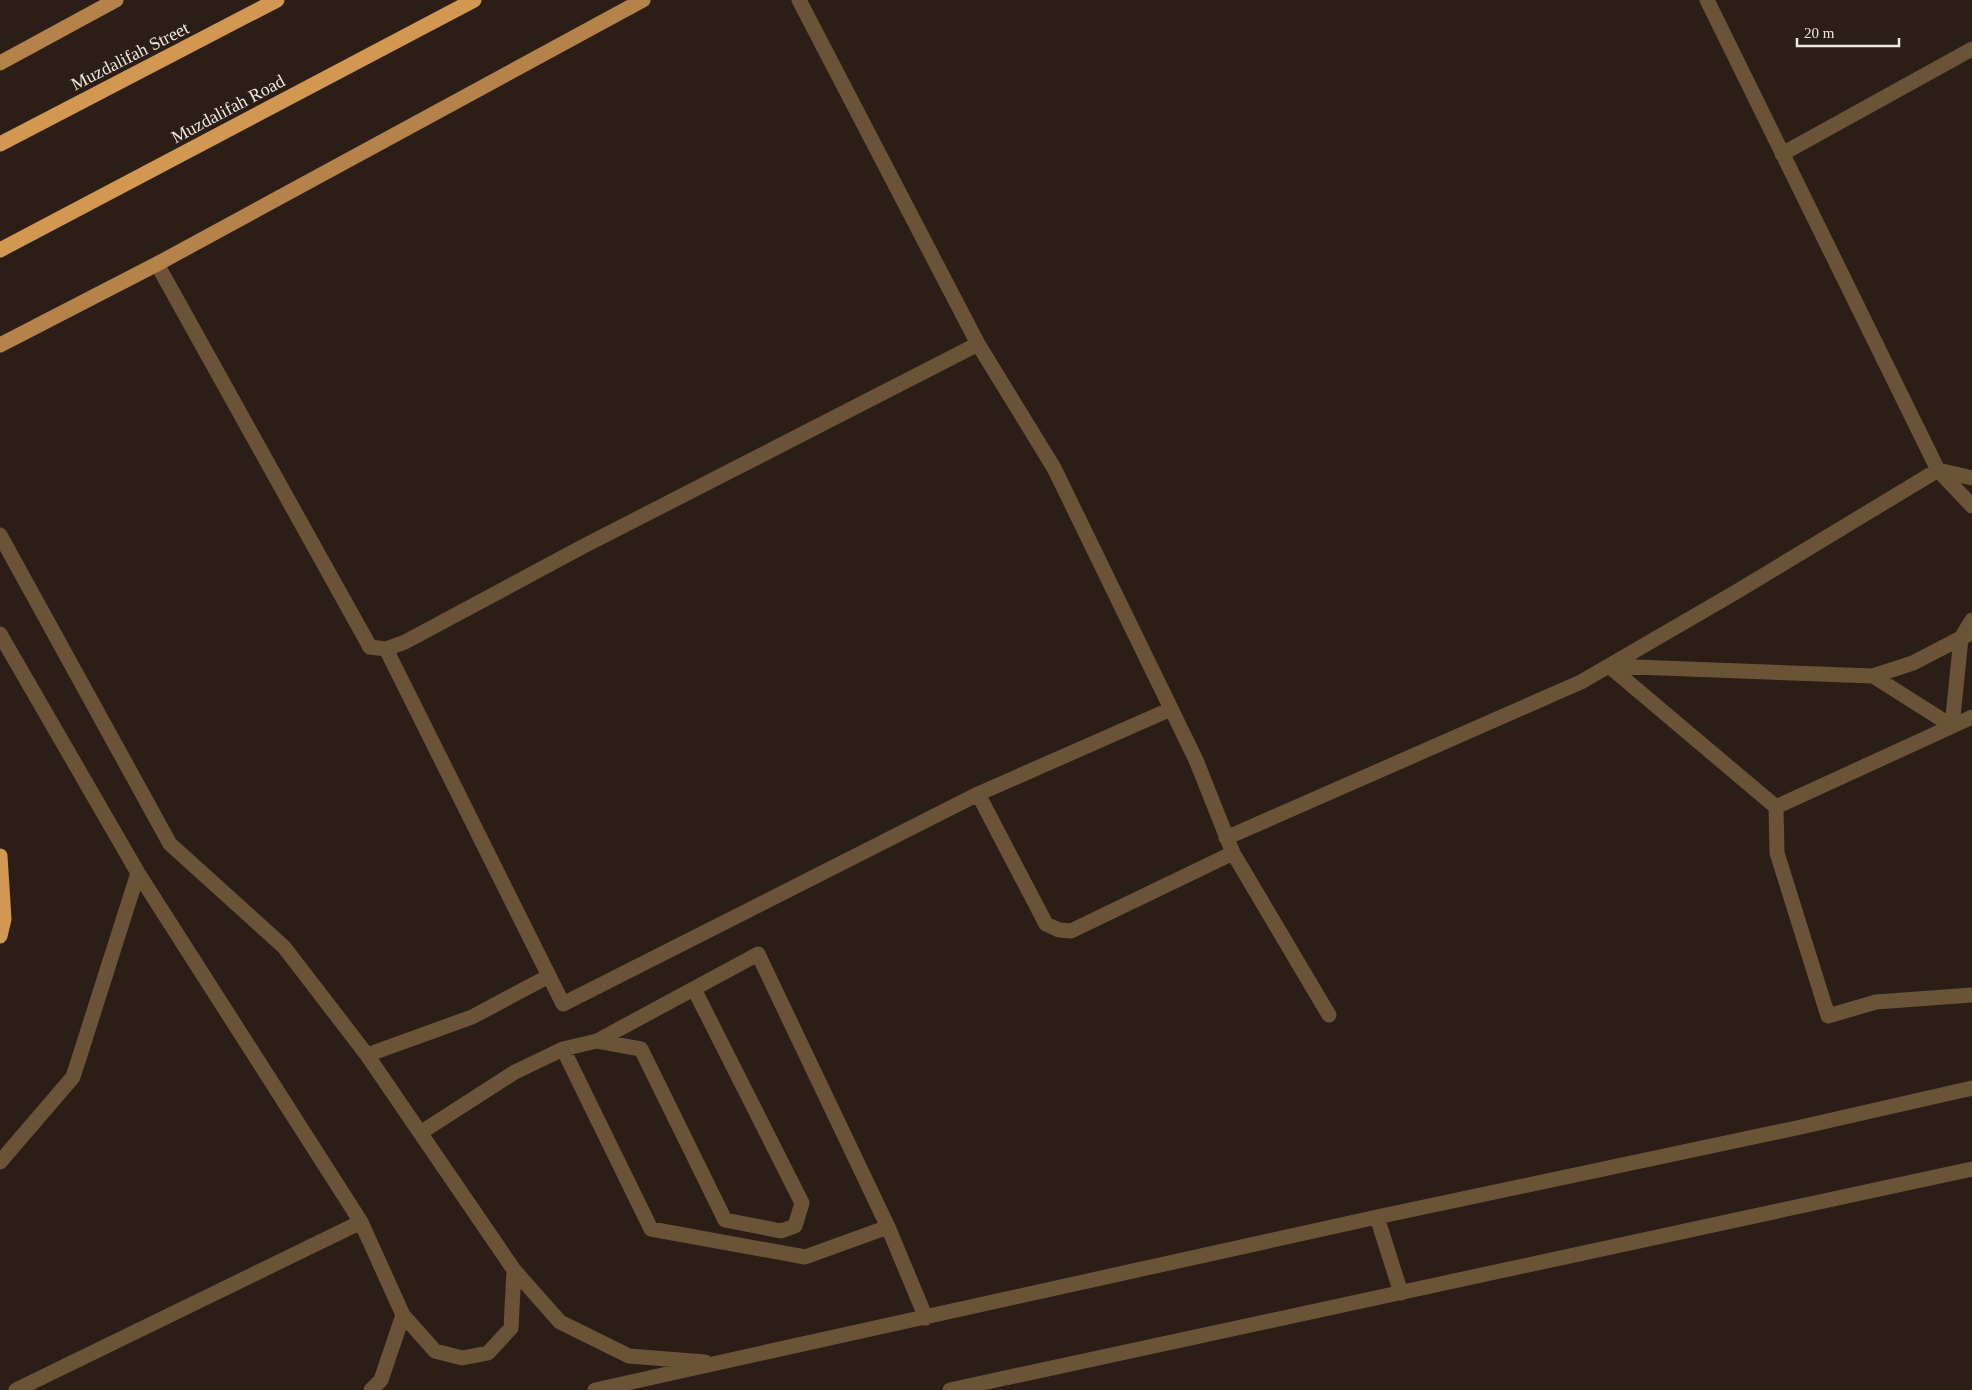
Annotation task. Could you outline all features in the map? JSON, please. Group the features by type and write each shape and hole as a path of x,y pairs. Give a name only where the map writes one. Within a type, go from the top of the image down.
{"highway":[{"name":"Muzdalifah Street","path":"0,144 277,0"},
{"name":"Muzdalifah Road","path":"0,250 474,0"},
{"path":"0,856 4,919 0,936"}],"main road":[{"path":"0,63 116,0"},
{"path":"0,345 157,264 643,0"}],"street":[{"path":"799,0 978,344 1054,468 1196,760 1233,853 1328,1015"},
{"path":"1707,0 1938,470 1972,506"},
{"path":"1782,154 1972,49"},
{"path":"157,264 370,647 386,649 405,642 582,547 978,344"},
{"path":"1226,838 1581,682 1736,592 1938,470 1972,478"},
{"path":"0,535 170,844 284,946 367,1055 514,1270 560,1322 629,1356 721,1363"},
{"path":"1952,726 1966,636 1972,620"},
{"path":"0,634 138,873 361,1222 403,1315 435,1351 462,1358 488,1353 511,1328 514,1270"},
{"path":"1610,666 1873,676 1913,664 1966,636"},
{"path":"386,649 563,1004 978,794 1171,710"},
{"path":"1610,666 1776,807 1777,853 1828,1016 1876,1002 1972,995"},
{"path":"1873,676 1952,726"},
{"path":"1776,807 1972,716"},
{"path":"978,794 1046,924 1058,930 1071,931 1233,853"},
{"path":"0,1162 72,1077 138,873"},
{"path":"420,1133 516,1072 563,1049 597,1041 758,954 888,1227 926,1318"},
{"path":"367,1055 472,1017 549,976"},
{"path":"597,1041 641,1049 725,1220 781,1231 796,1226 802,1203 694,989"},
{"path":"563,1049 651,1229 806,1256 888,1227"},
{"path":"594,1390 1972,1088"},
{"path":"950,1390 1972,1169"},
{"path":"1377,1217 1401,1293"},
{"path":"16,1390 361,1222"},
{"path":"371,1390 381,1380 403,1315"}]}
